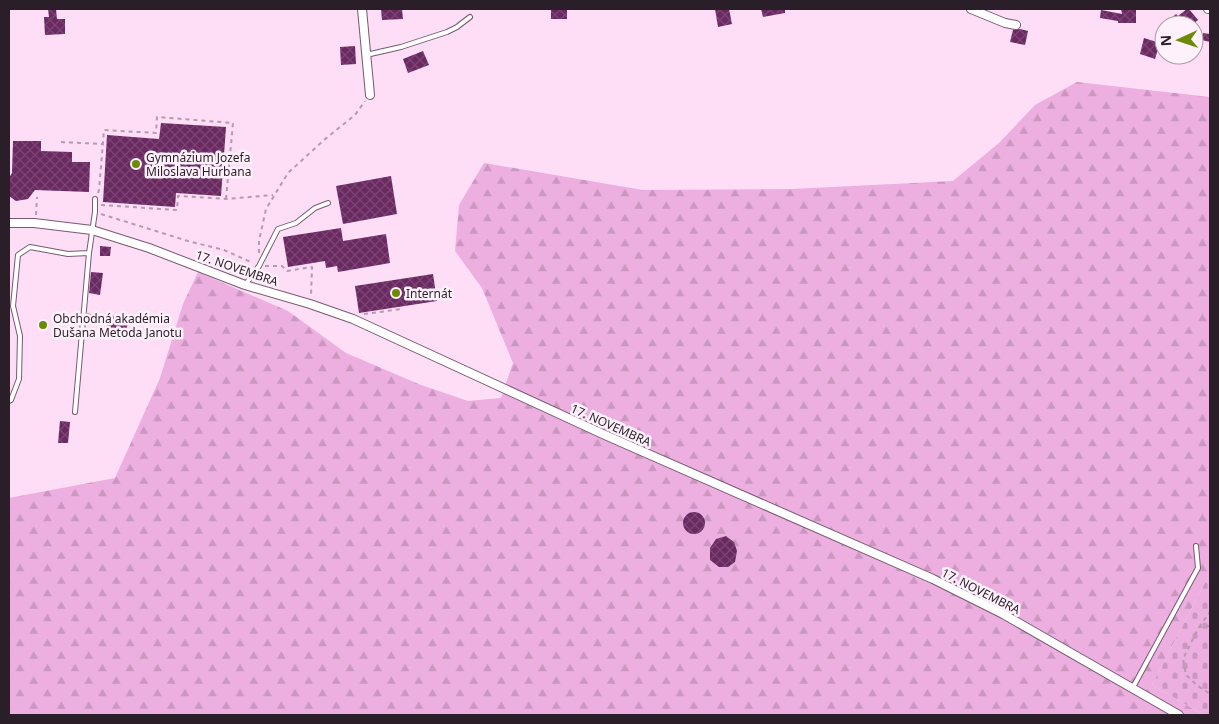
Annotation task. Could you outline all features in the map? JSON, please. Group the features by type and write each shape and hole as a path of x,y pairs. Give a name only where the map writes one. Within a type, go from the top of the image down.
{"street":[{"path":"362,9 370,95"},
{"path":"971,9 1016,26"},
{"name":"17. NOVEMBRA","path":"9,223 34,223 92,230 149,248 245,284 353,319 605,435 933,579 1003,614 1179,715"}],"lane":[{"path":"366,55 401,47 447,32 470,17"},
{"path":"76,412 95,199"},
{"path":"245,284 259,266 278,229 296,223 315,208 328,203"},
{"path":"9,401 19,379 20,336 13,306 18,254 30,247 68,254 89,253"},
{"path":"84,315 105,322"},
{"path":"1132,689 1198,568 1196,546"}],"path":[{"path":"259,266 259,241 266,209 288,173 355,115 370,95"},
{"path":"100,187 104,130 156,133 157,117 232,123 226,199"},
{"path":"61,142 103,144"},
{"path":"94,204 177,210 178,196 226,199 274,195"},
{"path":"36,215 37,197"},
{"path":"95,212 188,241 224,250 259,266 282,266 287,271 312,266 312,296 310,304"},
{"path":"353,319 361,315 402,309"},
{"path":"1210,612 1183,659 1186,675 1210,694"},
{"path":"1200,627 1210,626"}],"green space":[{"path":"1077,82 1210,97 1210,573 1152,685 1204,715 9,715 9,498 115,478 160,378 183,304 198,272 288,311 346,353 421,385 468,401 501,398 513,363 482,288 455,251 459,205 484,163 643,190 792,189 953,181 999,143 1035,105"},
{"path":"1210,573 1210,715 1204,715 1152,685"}],"building":[{"path":"48,9 56,9 57,19 65,19 65,34 45,35 44,17 49,17"},
{"path":"381,9 402,9 403,19 382,20"},
{"path":"551,9 567,9 567,19 551,19"},
{"path":"715,9 729,9 732,24 718,27"},
{"path":"761,9 785,9 785,13 763,17"},
{"path":"1121,9 1136,9 1136,23 1118,23 1118,21 1100,18 1101,10 1122,14"},
{"path":"1189,9 1194,15 1179,15"},
{"path":"1013,30 1028,31 1025,45 1010,42"},
{"path":"1204,33 1210,34 1210,42 1204,40"},
{"path":"1144,38 1154,41 1154,59 1140,54"},
{"path":"355,46 356,64 341,65 340,47"},
{"path":"423,51 429,65 408,73 403,59"},
{"path":"161,123 226,127 221,196 176,193 175,207 103,202 107,135 159,139"},
{"path":"13,141 41,141 41,151 72,152 72,162 90,162 89,192 35,190 28,199 16,201 9,196"},
{"path":"391,176 397,214 343,224 336,186"},
{"path":"341,228 343,241 386,234 390,263 338,272 337,266 326,268 325,261 288,267 283,237"},
{"path":"100,246 111,247 110,256 100,256"},
{"path":"91,272 103,273 100,295 89,293"},
{"name":"Internát","path":"433,274 437,301 359,313 355,286"},
{"path":"109,315 129,319 125,335 106,331"},
{"path":"60,421 70,422 68,443 58,443"},
{"path":"694,512 702,515 705,523 702,531 694,534 686,531 683,523 686,515"},
{"path":"726,536 734,542 737,551 735,562 728,567 719,567 710,560 710,548 716,539"}],"place":[{"name":"Gymnázium Jozefa Miloslava Hurbana","path":"136,164"},
{"name":"Internát","path":"396,293"},
{"name":"Obchodná akadémia Dušana Metoda Janotu","path":"43,325"}]}
